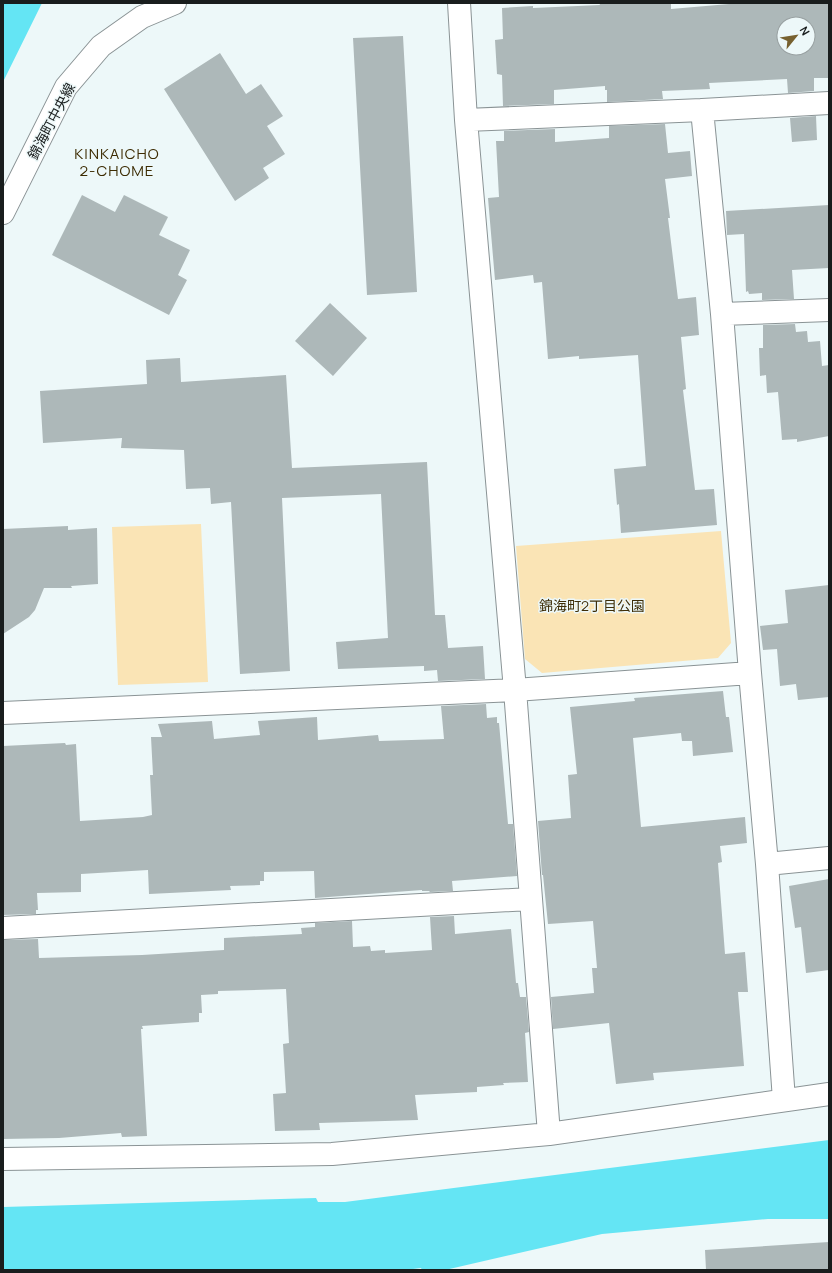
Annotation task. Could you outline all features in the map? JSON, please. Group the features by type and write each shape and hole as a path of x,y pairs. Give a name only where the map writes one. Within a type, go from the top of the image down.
{"street":[{"name":"錦海町中央線","path":"3,213 66,87 101,46 142,17 175,3"},
{"path":"459,3 466,120 515,690 549,1134"},
{"path":"466,120 829,103"},
{"path":"702,110 722,314 750,673 767,864 784,1100"},
{"path":"722,314 829,310"},
{"path":"3,713 515,690 750,673"},
{"path":"767,864 829,858"},
{"path":"3,928 530,899"},
{"path":"3,1159 332,1154 549,1134 829,1094"}],"green space":[{"path":"201,524 208,682 118,685 112,527"},
{"name":"錦海町2丁目公園","path":"721,531 731,643 718,658 542,673 525,659 516,546"}],"water":[{"path":"3,3 42,3 3,82"},
{"path":"829,1140 828,1219 768,1219 602,1234 445,1270 422,1270 421,1268 405,1270 3,1270 3,1207 316,1198 318,1202 345,1202"}],"building":[{"path":"599,3 671,3 671,9 729,3 829,3 829,78 814,78 814,91 788,93 787,79 709,83 710,89 662,91 663,99 607,102 607,90 605,90 605,86 554,90 554,104 503,106 502,75 497,74 495,40 503,39 502,8 533,6 533,8 600,5"},
{"path":"403,36 417,292 367,295 353,38"},
{"path":"220,53 246,94 261,84 283,116 267,126 285,154 263,168 269,178 235,201 164,89"},
{"path":"816,116 817,140 792,142 790,118"},
{"path":"665,124 668,153 690,151 692,176 665,179 670,218 668,218 678,299 696,297 699,335 681,337 686,389 683,390 695,490 714,489 717,525 621,533 614,469 646,466 638,355 579,359 579,356 548,359 542,282 534,283 533,275 495,280 488,198 499,197 496,141 504,141 504,131 555,129 555,142 609,138 609,126"},
{"path":"82,195 115,212 124,195 168,217 159,235 190,250 178,275 187,280 169,315 52,255"},
{"path":"829,205 829,268 792,270 794,299 762,300 762,293 749,294 748,291 746,292 744,234 727,235 726,211"},
{"path":"330,303 367,338 333,376 295,341"},
{"path":"795,324 796,332 807,331 808,342 820,341 822,366 829,365 829,436 797,442 797,439 782,440 778,392 767,393 766,375 760,376 759,348 763,348 763,325"},
{"path":"180,358 181,382 286,375 292,468 427,462 435,615 445,615 448,648 483,646 485,679 438,681 437,670 424,671 424,666 338,669 336,642 388,638 381,494 282,498 290,671 240,674 231,502 211,504 210,488 186,489 184,450 121,448 122,438 43,443 40,391 147,384 146,360"},
{"path":"68,526 68,530 97,528 98,584 71,586 72,588 44,588 35,610 29,617 3,634 3,529"},
{"path":"829,585 829,697 798,700 796,684 780,686 777,649 763,650 760,626 788,623 785,590"},
{"path":"723,691 726,717 729,717 733,752 693,756 692,741 682,741 681,733 633,738 641,827 745,817 747,843 720,846 722,862 718,863 725,954 745,952 748,992 738,992 744,1066 653,1073 654,1080 616,1084 609,1023 553,1029 551,997 594,993 592,968 597,968 593,921 548,924 542,875 538,821 571,818 568,775 577,774 570,707 635,701 634,698"},
{"path":"486,704 487,718 497,717 497,723 499,723 508,824 513,824 517,876 452,881 453,891 430,892 422,890 315,898 314,871 264,872 264,881 260,881 260,885 230,886 231,890 149,894 148,870 81,874 81,892 37,893 38,910 36,910 36,914 3,915 3,746 65,743 66,745 76,744 80,821 143,817 152,815 150,775 153,775 151,737 162,737 158,724 212,721 214,739 260,735 258,721 317,717 318,740 378,735 379,741 444,739 441,706"},
{"path":"829,879 829,970 806,973 801,927 795,928 789,886"},
{"path":"454,916 455,934 511,929 516,983 518,983 520,997 526,997 529,1032 525,1033 528,1082 503,1083 504,1085 477,1087 477,1092 415,1095 418,1120 319,1123 320,1130 275,1131 273,1094 286,1093 283,1044 289,1043 286,989 218,991 218,994 201,995 202,1013 199,1013 199,1022 142,1026 147,1136 122,1137 121,1133 59,1138 3,1139 3,940 38,939 39,958 142,955 224,950 224,938 302,934 301,928 315,927 315,923 352,921 353,947 370,946 371,951 385,950 385,953 432,950 430,917"},
{"path":"829,1242 829,1270 706,1270 705,1250"}],"district":[{"name":"KINKAICHO 2-CHOME","path":"117,162"}]}
